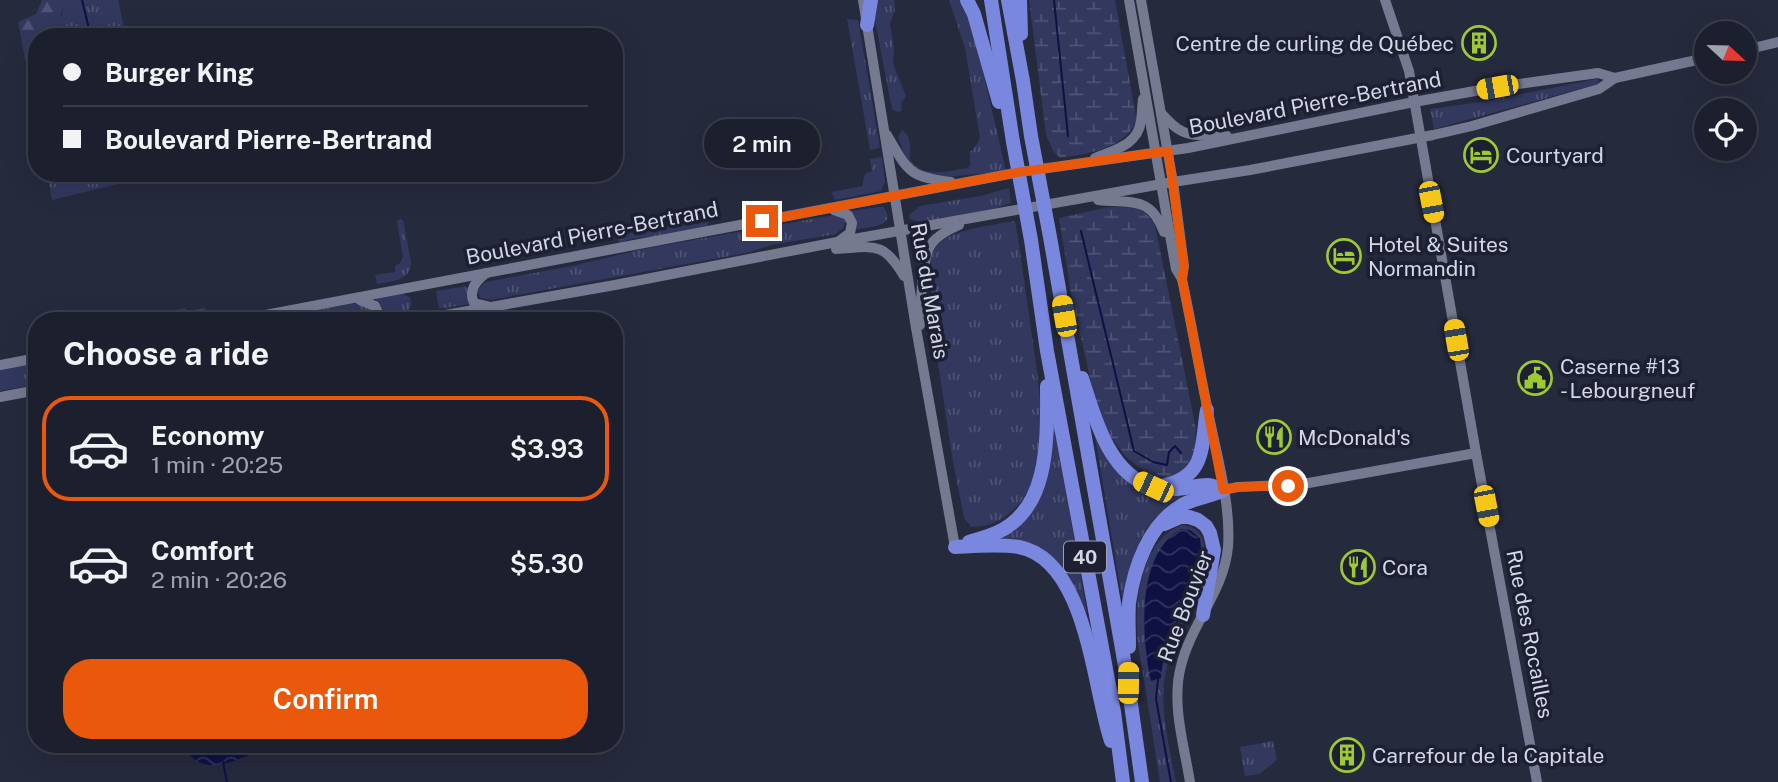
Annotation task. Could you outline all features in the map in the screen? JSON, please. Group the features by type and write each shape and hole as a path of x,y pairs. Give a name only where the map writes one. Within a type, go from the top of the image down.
{"highway":[{"path":"867,25 871,0"},
{"path":"967,0 974,14 1014,146"},
{"name":"40","path":"991,0 1047,351 1114,712 1123,782"},
{"name":"40","path":"1008,0 1128,683 1142,782"},
{"path":"1020,0 1023,81"},
{"path":"1064,316 1100,432 1110,451 1129,473 1153,487 1182,490 1210,485 1223,490"},
{"path":"955,547 997,533 1025,510 1032,497 1044,462 1047,440 1047,351"},
{"path":"1153,487 1179,481 1194,470 1201,450 1208,410"},
{"path":"1128,683 1129,603 1137,569 1149,540 1170,513 1185,503 1212,496 1223,490"},
{"path":"1159,525 1180,517 1189,517 1206,526 1210,533 1214,550 1203,615"},
{"path":"955,547 1021,548 1051,564 1063,579 1082,624 1104,720 1120,764"}],"main road":[{"name":"Rue du Marais","path":"863,0 955,547"},
{"name":"Rue Bouvier","path":"1129,0 1160,185 1176,269 1182,279 1228,524 1228,549 1222,574 1181,664 1178,680 1177,697 1191,782"},
{"name":"Rue Bouvier","path":"1141,0 1173,182 1184,266 1182,279"},
{"name":"Rue des Rocailles","path":"1385,0 1409,71 1537,782"},
{"path":"1757,47 1778,43"},
{"name":"Boulevard Pierre-Bertrand","path":"463,312 1420,137 1472,126 1599,89 1615,78 1694,61"},
{"name":"Boulevard Pierre-Bertrand","path":"282,312 1020,172 1168,151 1497,87 1598,73 1615,78"},
{"path":"1081,163 1129,143 1137,135 1141,123 1144,89"},
{"path":"1161,112 1174,127 1185,133 1218,134 1233,138"},
{"path":"883,127 906,166 916,175 964,183"},
{"path":"1086,198 1134,203 1149,208 1161,222 1174,258"},
{"path":"828,209 846,214 851,221 850,233 837,242"},
{"path":"919,341 926,254 931,243 948,230 974,218"},
{"path":"791,251 877,248 894,258 909,283"},
{"path":"486,273 475,284 471,295 474,303 491,307"},
{"path":"353,299 373,304 377,312"},
{"path":"0,365 28,360"},
{"path":"0,397 28,392"},
{"path":"1223,490 1303,484 1476,453"}],"green space":[{"path":"42,0 65,0 58,28 28,28 28,61 25,59 18,22 36,14"},
{"path":"65,0 118,0 124,28 57,28"},
{"path":"871,0 894,0 895,10 890,24 894,49 893,64 906,96 901,103 902,111 892,109"},
{"path":"949,0 962,0 971,20 1006,171 935,178 908,166 898,137 902,130 910,143 910,160 922,170 945,172 968,168 970,165 970,152 980,138 965,48"},
{"path":"1029,0 1115,0 1137,122 1122,139 1103,149 1060,158 1053,151 1046,135"},
{"path":"847,19 858,20 880,148 870,150"},
{"path":"1597,79 1598,84 1434,129 1430,109 1487,101"},
{"path":"882,157 885,182 881,191 835,200 831,192 863,186 866,173 872,171 870,159"},
{"path":"49,182 127,182 52,200"},
{"path":"1009,188 1011,203 991,210 921,223 910,219 909,215 920,206 981,196"},
{"path":"883,207 887,214 885,222 854,230 855,220 851,211"},
{"path":"1109,207 1141,210 1155,225 1196,429 1195,450 1190,465 1182,473 1164,480 1151,476 1126,457 1100,423 1071,293 1059,218"},
{"path":"705,214 707,228 668,236 633,239 621,244 619,242 618,230 621,235 704,220"},
{"path":"834,215 845,221 844,227 836,234 491,300 480,298 477,291 484,283 491,281 643,249"},
{"path":"403,220 410,268 400,279 377,284 375,275 395,272 395,266 403,257 397,221"},
{"path":"1015,221 1039,392 1041,417 1037,466 1030,487 1008,515 985,526 971,527 964,518 952,456 932,324 931,259 935,248 950,236"},
{"path":"466,286 470,304 439,309 436,291"},
{"path":"402,294 410,299 410,309 379,312 380,304 375,299"},
{"path":"358,303 371,308 369,312 306,312"},
{"path":"206,308 207,312 163,312"},
{"path":"28,363 28,386 0,391 0,368"},
{"path":"1051,423 1054,423 1087,613 1084,614 1061,569 1045,551 1022,541 994,543 1027,514"},
{"path":"1094,430 1128,482 1149,494 1184,494 1168,505 1146,530 1133,559 1124,611"},
{"path":"1182,525 1197,530 1204,542 1205,557 1202,575 1166,671 1164,715 1176,782 1160,782 1138,646 1138,602 1144,570 1150,556 1169,532"},
{"path":"1273,741 1277,760 1259,774 1245,776 1240,747"}],"water":[{"path":"1181,529 1190,530 1200,538 1200,570 1170,640 1161,678 1151,681 1144,620 1149,577 1166,541"},
{"path":"189,753 254,753 216,765 200,763"}],"waterway":[{"path":"82,0 89,28"},
{"path":"1054,0 1068,136"},
{"path":"1081,231 1134,451 1153,462 1167,465 1169,452 1175,446 1181,453"},
{"path":"1158,679 1156,699 1171,782"},
{"path":"223,762 227,782"}],"place":[{"name":"Centre de curling de Québec","path":"1479,43"},
{"name":"Courtyard","path":"1481,155"},
{"name":"Hotel & Suites Normandin","path":"1344,256"},
{"name":"Caserne #13 - Lebourgneuf","path":"1535,378"},
{"name":"McDonald's","path":"1274,437"},
{"name":"Cora","path":"1358,567"},
{"name":"Carrefour de la Capitale","path":"1347,755"}],"route":[{"path":"762,221 1020,172 1168,151 1184,266 1182,279 1223,490 1288,486"}]}
